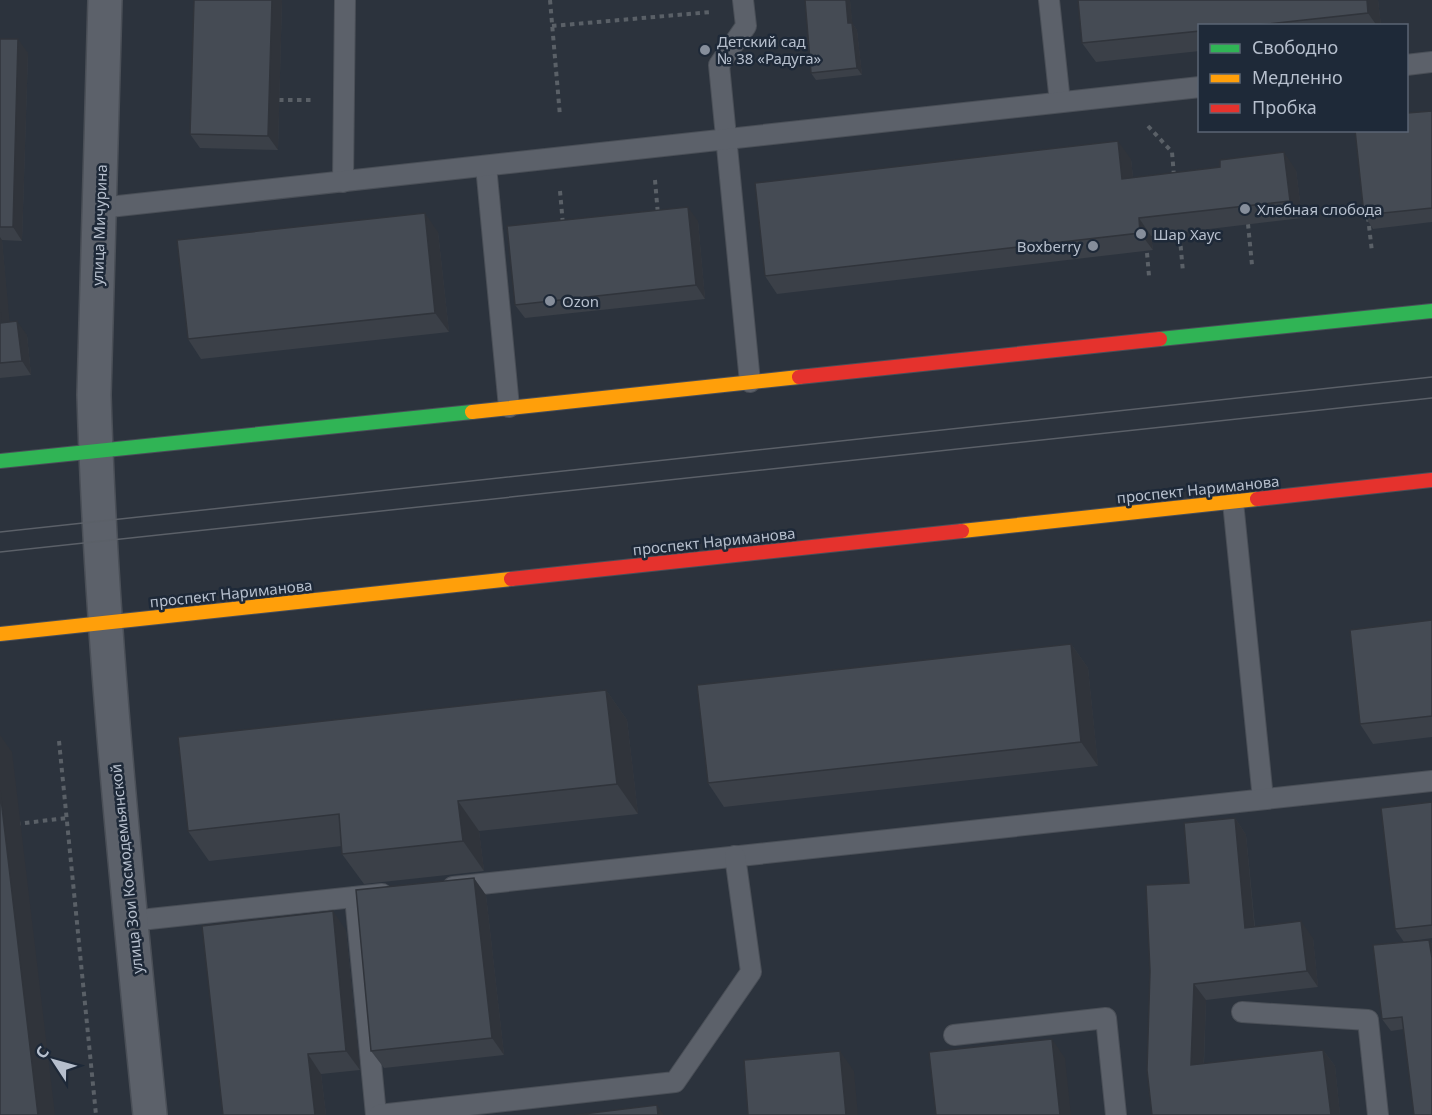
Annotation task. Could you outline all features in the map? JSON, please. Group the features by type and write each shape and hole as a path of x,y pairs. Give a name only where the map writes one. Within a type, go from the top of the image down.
{"main road":[{"path":"0,461 1432,311"},
{"name":"проспект Нариманова","path":"0,634 1432,480"}],"street":[{"name":"улица Мичурина","path":"105,0 94,395 106,623"},
{"name":"улица Зои Космодемьянской","path":"106,623 112,736 150,1115"}],"lane":[{"path":"343,182 345,0"},
{"path":"1049,0 1060,102"},
{"path":"744,4 746,26 719,65 750,382"},
{"path":"1408,65 1432,62"},
{"path":"100,208 1198,87"},
{"path":"486,166 509,407"},
{"path":"1233,502 1263,799"},
{"path":"438,888 1432,781"},
{"path":"355,897 377,1115 675,1082 751,972 735,856"},
{"path":"131,921 403,892"},
{"path":"1242,1012 1368,1020 1378,1115"},
{"path":"954,1035 1106,1018 1116,1115"}],"path":[{"path":"550,0 560,116"},
{"path":"552,26 744,4"},
{"path":"1121,96 1172,152 1175,185"},
{"path":"652,147 659,225"},
{"path":"557,158 564,235"},
{"path":"1367,208 1372,252"},
{"path":"1178,218 1183,272"},
{"path":"1248,224 1252,265"},
{"path":"1147,253 1149,276"},
{"path":"59,741 96,1115"},
{"path":"11,825 67,818"}],"building":[{"path":"194,0 272,0 268,136 190,134"},
{"path":"805,0 846,0 848,23 852,23 857,68 811,73"},
{"path":"1078,0 1367,0 1368,13 1268,24 1198,24 1198,31 1082,43"},
{"path":"0,39 18,39 13,227 0,227"},
{"path":"1432,111 1432,208 1364,215 1355,132 1408,132 1408,113"},
{"path":"1118,141 1122,179 1220,167 1220,160 1284,152 1290,201 1139,218 1140,233 765,276 755,183"},
{"path":"688,207 696,285 515,305 507,226"},
{"path":"425,213 435,313 188,339 177,240"},
{"path":"0,309 1,323 17,321 22,361 0,363"},
{"path":"1432,620 1432,716 1360,724 1350,630"},
{"path":"1071,644 1081,742 708,783 697,685"},
{"path":"606,690 617,784 458,801 463,841 342,854 339,814 188,831 178,737"},
{"path":"0,790 38,1115 0,1115"},
{"path":"1432,802 1432,925 1395,929 1381,808"},
{"path":"1235,818 1245,928 1301,921 1307,971 1194,984 1191,1065 1323,1050 1331,1115 1152,1115 1147,1070 1150,971 1146,885 1189,883 1184,823"},
{"path":"474,878 492,1038 371,1051 356,890"},
{"path":"333,911 346,1051 308,1054 315,1115 223,1115 202,926"},
{"path":"1429,940 1432,958 1432,1115 1414,1115 1402,1017 1382,1019 1373,945"},
{"path":"1052,1039 1060,1115 936,1115 929,1052"},
{"path":"840,1051 846,1115 748,1115 744,1060"},
{"path":"657,1105 658,1115 575,1115"}],"tram line":[{"path":"0,532 1432,377"},
{"path":"0,552 1432,398"}],"traffic: fast":[{"path":"1160,339 1432,311"},
{"path":"0,461 472,412"}],"traffic: slow":[{"path":"472,412 799,377"},
{"path":"962,531 1257,499"},
{"path":"0,634 511,579"}],"traffic: jam":[{"path":"799,377 1160,339"},
{"path":"1257,499 1432,480"},
{"path":"511,579 962,531"}],"place":[{"name":"Детский сад № 38 «Радуга»","path":"705,50"},
{"name":"Хлебная слобода","path":"1245,209"},
{"name":"Шар Хаус","path":"1141,234"},
{"name":"Boxberry","path":"1093,246"},
{"name":"Ozon","path":"550,301"}]}
